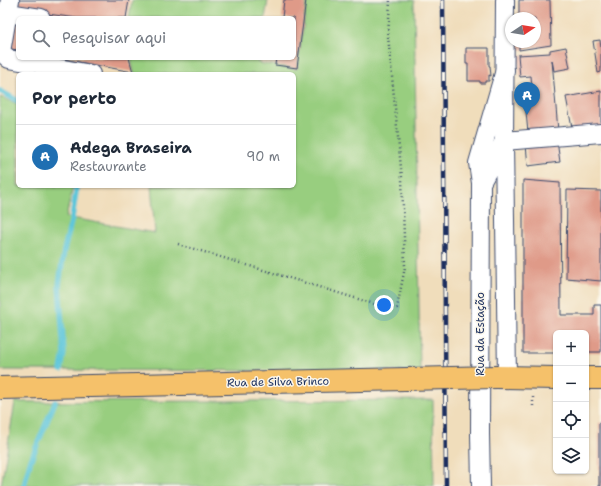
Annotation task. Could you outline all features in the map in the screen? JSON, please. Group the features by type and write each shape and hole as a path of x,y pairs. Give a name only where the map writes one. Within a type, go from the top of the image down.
{"main road":[{"name":"Rua de Silva Brinco","path":"0,388 553,378"},
{"path":"589,378 601,378"}],"street":[{"name":"Rua da Estação","path":"501,378 505,0"},
{"path":"36,16 9,6 1,52 9,59 80,72"},
{"name":"Rua da Estação","path":"481,486 481,183 478,163 505,70"},
{"path":"504,141 601,133"},
{"name":"Rua da Estação","path":"481,183 504,141"}],"path":[{"path":"178,244 381,306 397,308 405,267 402,178 388,36 390,0"}],"green space":[{"path":"132,0 268,0 265,16 129,16"},
{"path":"307,0 414,0 420,371 0,370 0,97 16,103 16,188 73,188 66,217 155,233 151,188 296,188 296,72 134,72 131,60 259,60 258,63 297,69"},
{"path":"433,400 434,486 1,486 15,402"}],"building":[{"path":"19,0 129,0 126,16 62,16 18,10"},
{"path":"284,0 306,0 297,68 275,65 276,60 296,60 296,16 282,16"},
{"path":"519,0 550,0 551,45 541,47 541,12 519,12"},
{"path":"15,23 16,23 16,50 11,49"},
{"path":"600,40 601,72 598,73 593,41"},
{"path":"566,47 570,68 554,71 552,60 558,131 528,133 522,87 532,87 531,76 520,77 518,55 550,53 550,50"},
{"path":"466,48 489,48 489,66 491,76 489,75 489,81 480,83 480,81 468,81"},
{"path":"519,48 532,48 519,50"},
{"path":"68,60 130,60 133,72"},
{"path":"601,91 601,128 573,133 566,97"},
{"path":"557,141 560,162 528,166 526,145"},
{"path":"523,180 560,183 561,315 594,315 594,305 601,305 601,352 589,352 589,330 553,330 553,353 523,353"},
{"path":"567,190 601,191 601,281 566,278"},
{"path":"601,422 601,486 599,486 599,423"}],"waterway":[{"path":"0,91 16,100"},
{"path":"61,370 64,353 59,285 64,250 72,218 76,188"},
{"path":"24,486 30,462 55,402"}],"railway":[{"path":"443,0 446,486"}],"place":[{"name":"Adega Braseira","path":"527,115"}]}
